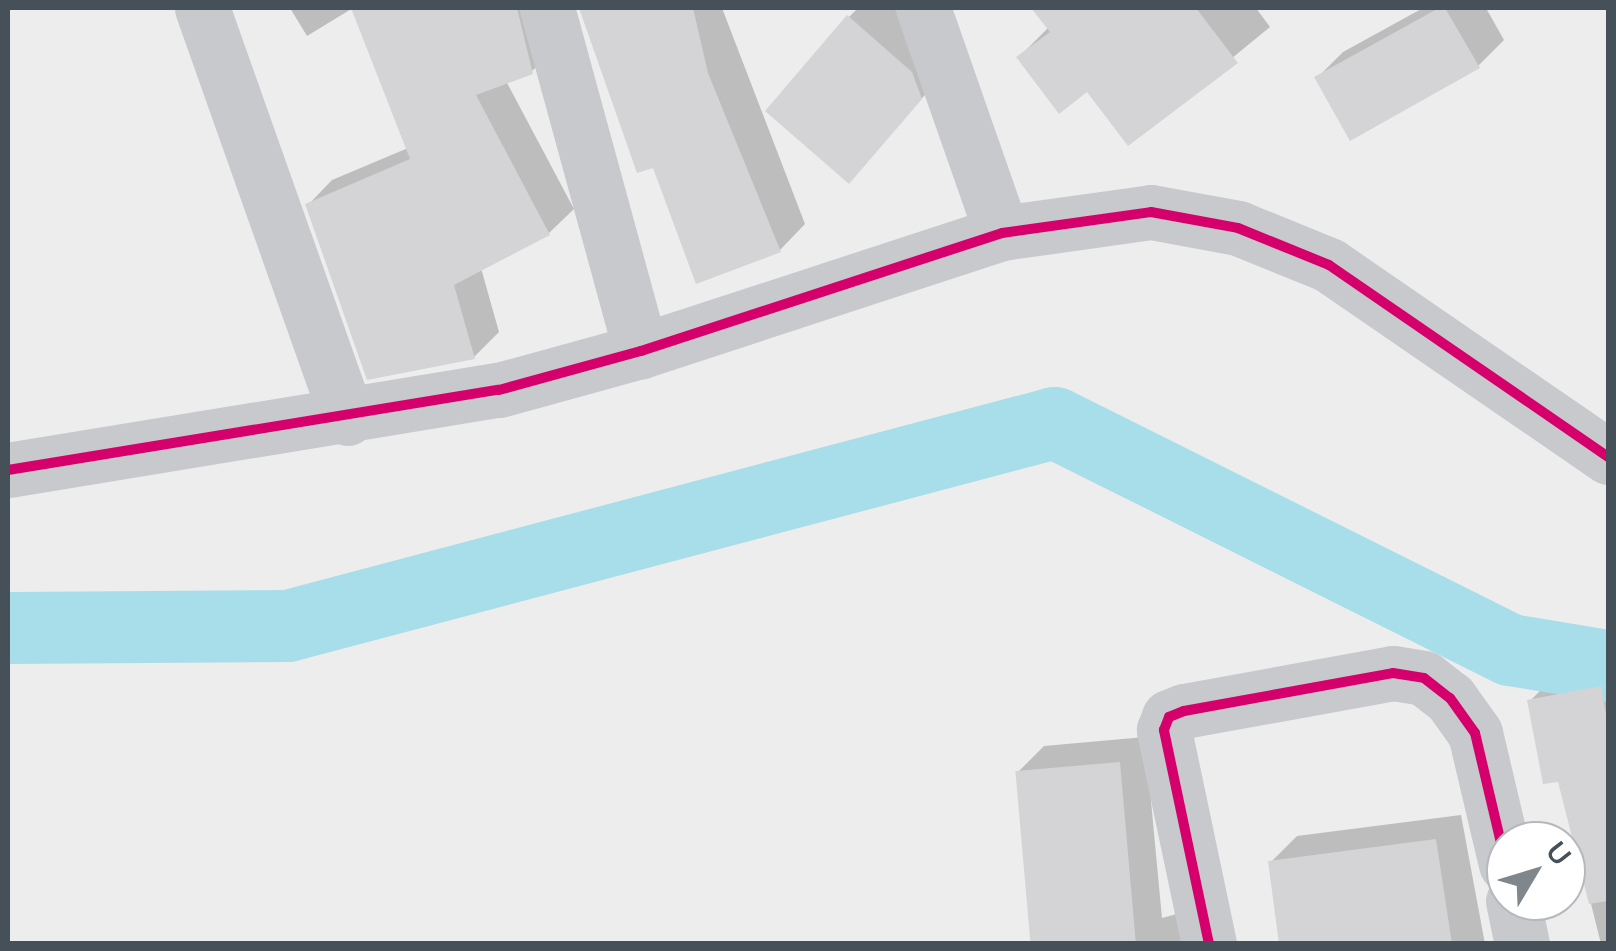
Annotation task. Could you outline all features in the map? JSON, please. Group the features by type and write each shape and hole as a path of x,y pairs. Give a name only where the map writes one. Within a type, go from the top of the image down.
{"street":[{"path":"202,8 348,418"},
{"path":"547,8 641,351"},
{"path":"923,8 1002,233"},
{"path":"8,470 348,418 499,390 641,351 1002,233 1150,212 1238,228 1329,266 1383,298 1608,457"},
{"path":"1209,944 1164,730 1169,718 1184,711 1393,672 1424,678 1450,698 1475,733 1496,821"}],"building":[{"path":"351,8 517,8 533,74 476,95 550,235 454,285 475,359 367,380 305,204 410,159"},
{"path":"579,8 693,8 708,73 781,252 696,284 653,168 637,173"},
{"path":"1031,8 1196,8 1238,63 1128,146 1087,92 1059,114 1016,57 1050,32"},
{"path":"1445,8 1480,68 1350,141 1314,77"},
{"path":"847,15 912,72 922,99 849,184 765,111"},
{"path":"1601,686 1608,726 1608,901 1589,904 1586,821 1568,821 1558,782 1543,784 1527,700"},
{"path":"1120,762 1136,944 1031,944 1015,771"},
{"path":"1436,839 1452,944 1279,944 1268,861"}],"waterway":[{"path":"8,628 288,626 1055,423 1510,650 1608,666"}],"cycle path":[{"path":"8,470 499,390 641,351 1002,233 1151,212 1238,228 1329,265 1608,457"},
{"path":"1209,944 1164,730 1169,717 1393,673 1424,678 1450,698 1475,733 1496,821"}]}
